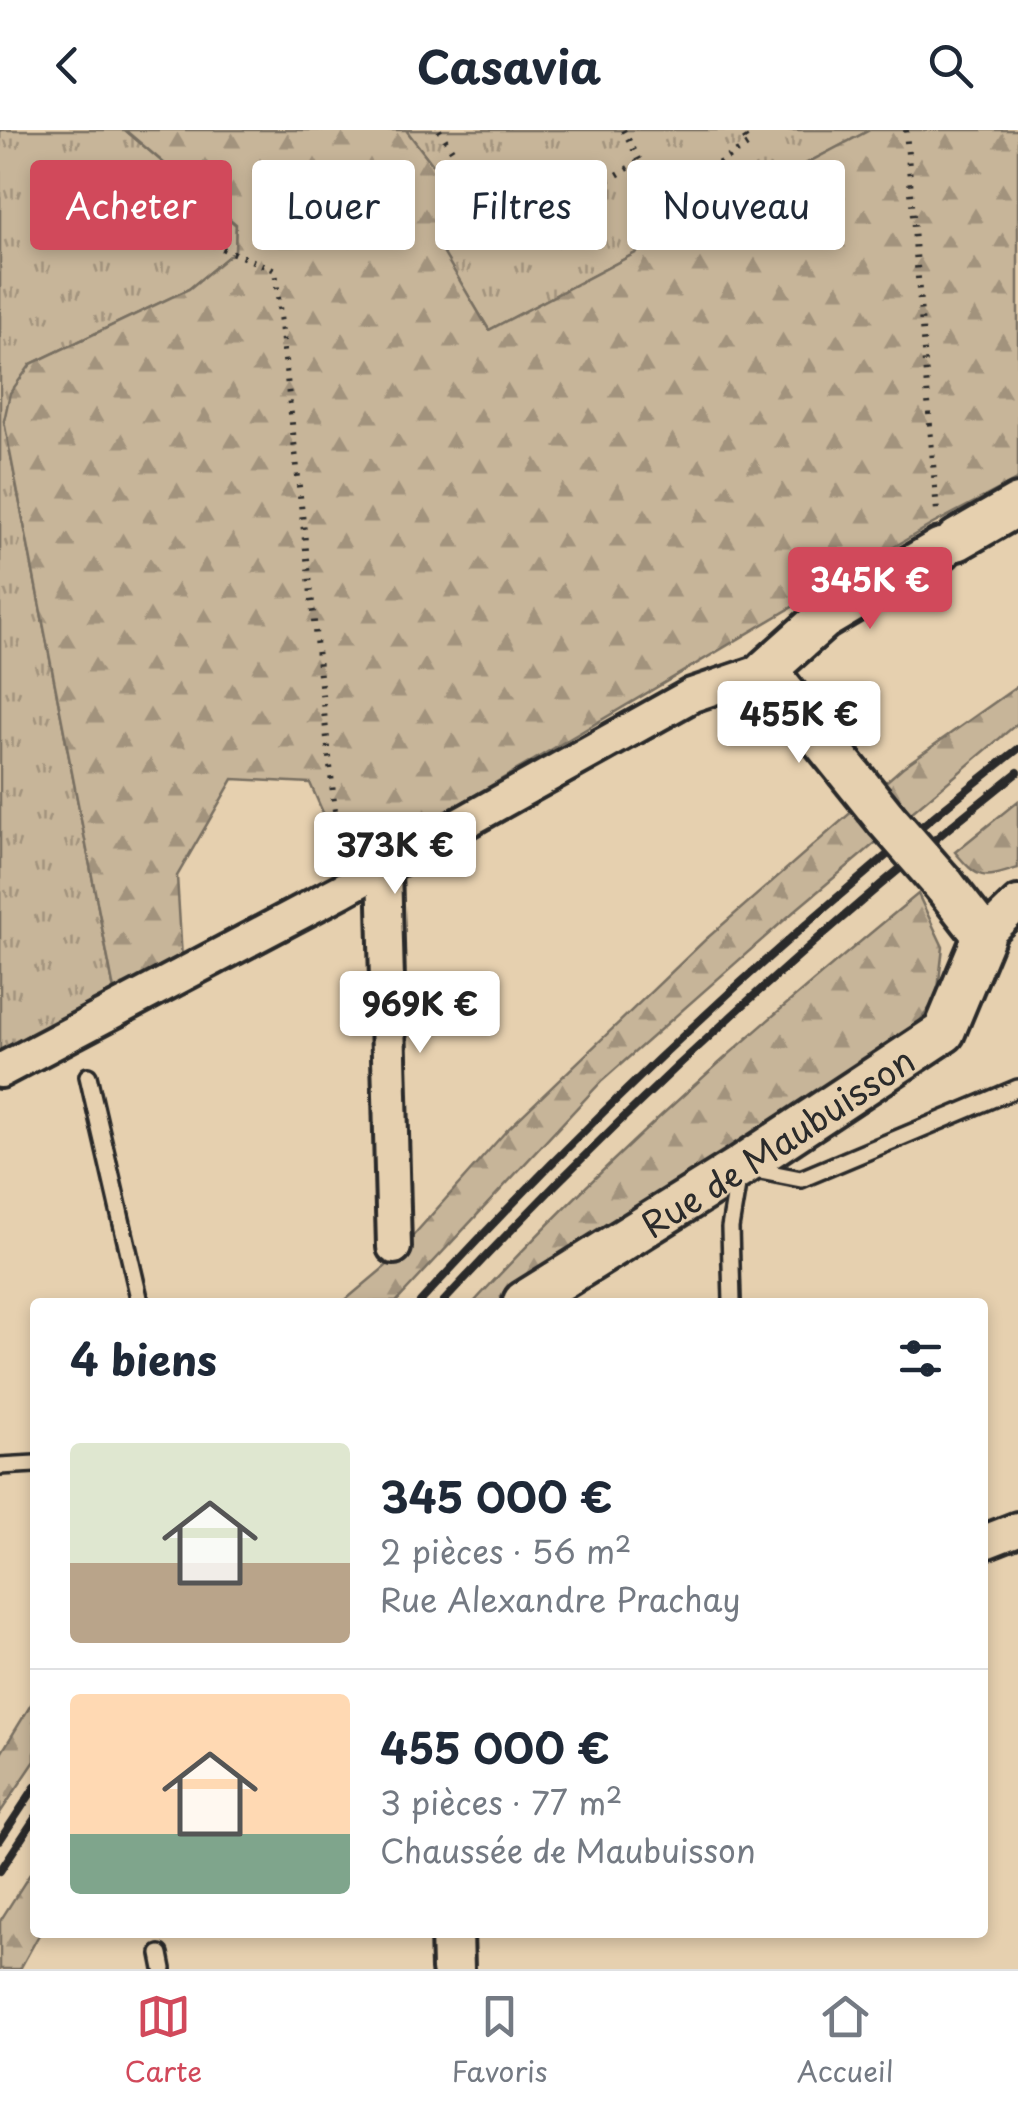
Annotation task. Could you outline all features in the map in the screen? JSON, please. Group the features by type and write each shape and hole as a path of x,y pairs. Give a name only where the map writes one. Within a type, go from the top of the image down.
{"street":[{"path":"0,1071 343,890 692,696 766,670 822,619 945,536 1018,505"},
{"path":"766,670 984,936 1018,902"},
{"path":"384,867 394,1247"},
{"name":"Rue de Maubuisson","path":"530,1298 740,1168 944,1032 984,936"},
{"path":"988,1541 1018,1529"},
{"path":"452,1938 453,1969"}],"lane":[{"path":"88,1076 139,1298"},
{"path":"732,1298 730,1228 740,1168 801,1179 1018,1088"},
{"path":"0,1466 30,1464"}],"path":[{"path":"439,130 496,217 515,226 534,225 627,170"},
{"path":"622,130 639,160"},
{"path":"724,160 749,144 740,130"},
{"path":"906,130 945,536"},
{"path":"226,250 275,270 343,890"}],"green space":[{"path":"0,130 125,130 160,160 30,160 30,250 232,250 232,222 236,225 235,251 189,289 31,364 4,421 115,995 0,1056"},
{"path":"125,130 406,130 435,168 435,250 442,250 489,330 641,250 845,250 845,160 813,160 870,130 1018,130 1018,479 931,525 348,870 310,783 233,779 177,876 182,959 115,995 4,421 10,393 31,364 189,289 235,251 232,160 160,160"},
{"path":"406,130 870,130 813,160 627,160 627,250 641,250 489,330 441,250 607,250 607,160 435,160 435,168"},
{"path":"1018,686 1018,723 798,908 602,1081 400,1298 348,1298 386,1266 507,1130 705,940 903,767"},
{"path":"1018,801 1018,868 989,875 976,873 955,852"},
{"path":"918,894 943,947 937,998 895,1054 514,1298 478,1298 633,1142"},
{"path":"30,1706 30,1768 0,1813 0,1755"},
{"path":"30,1874 30,1938 37,1938 20,1969 0,1969 0,1921"}],"railway":[{"path":"424,1298 561,1155 707,1013 860,878 1018,749"},
{"path":"447,1298 579,1161 720,1026 1018,772"},
{"path":"0,1840 30,1795"},
{"path":"0,1871 30,1826"}]}
